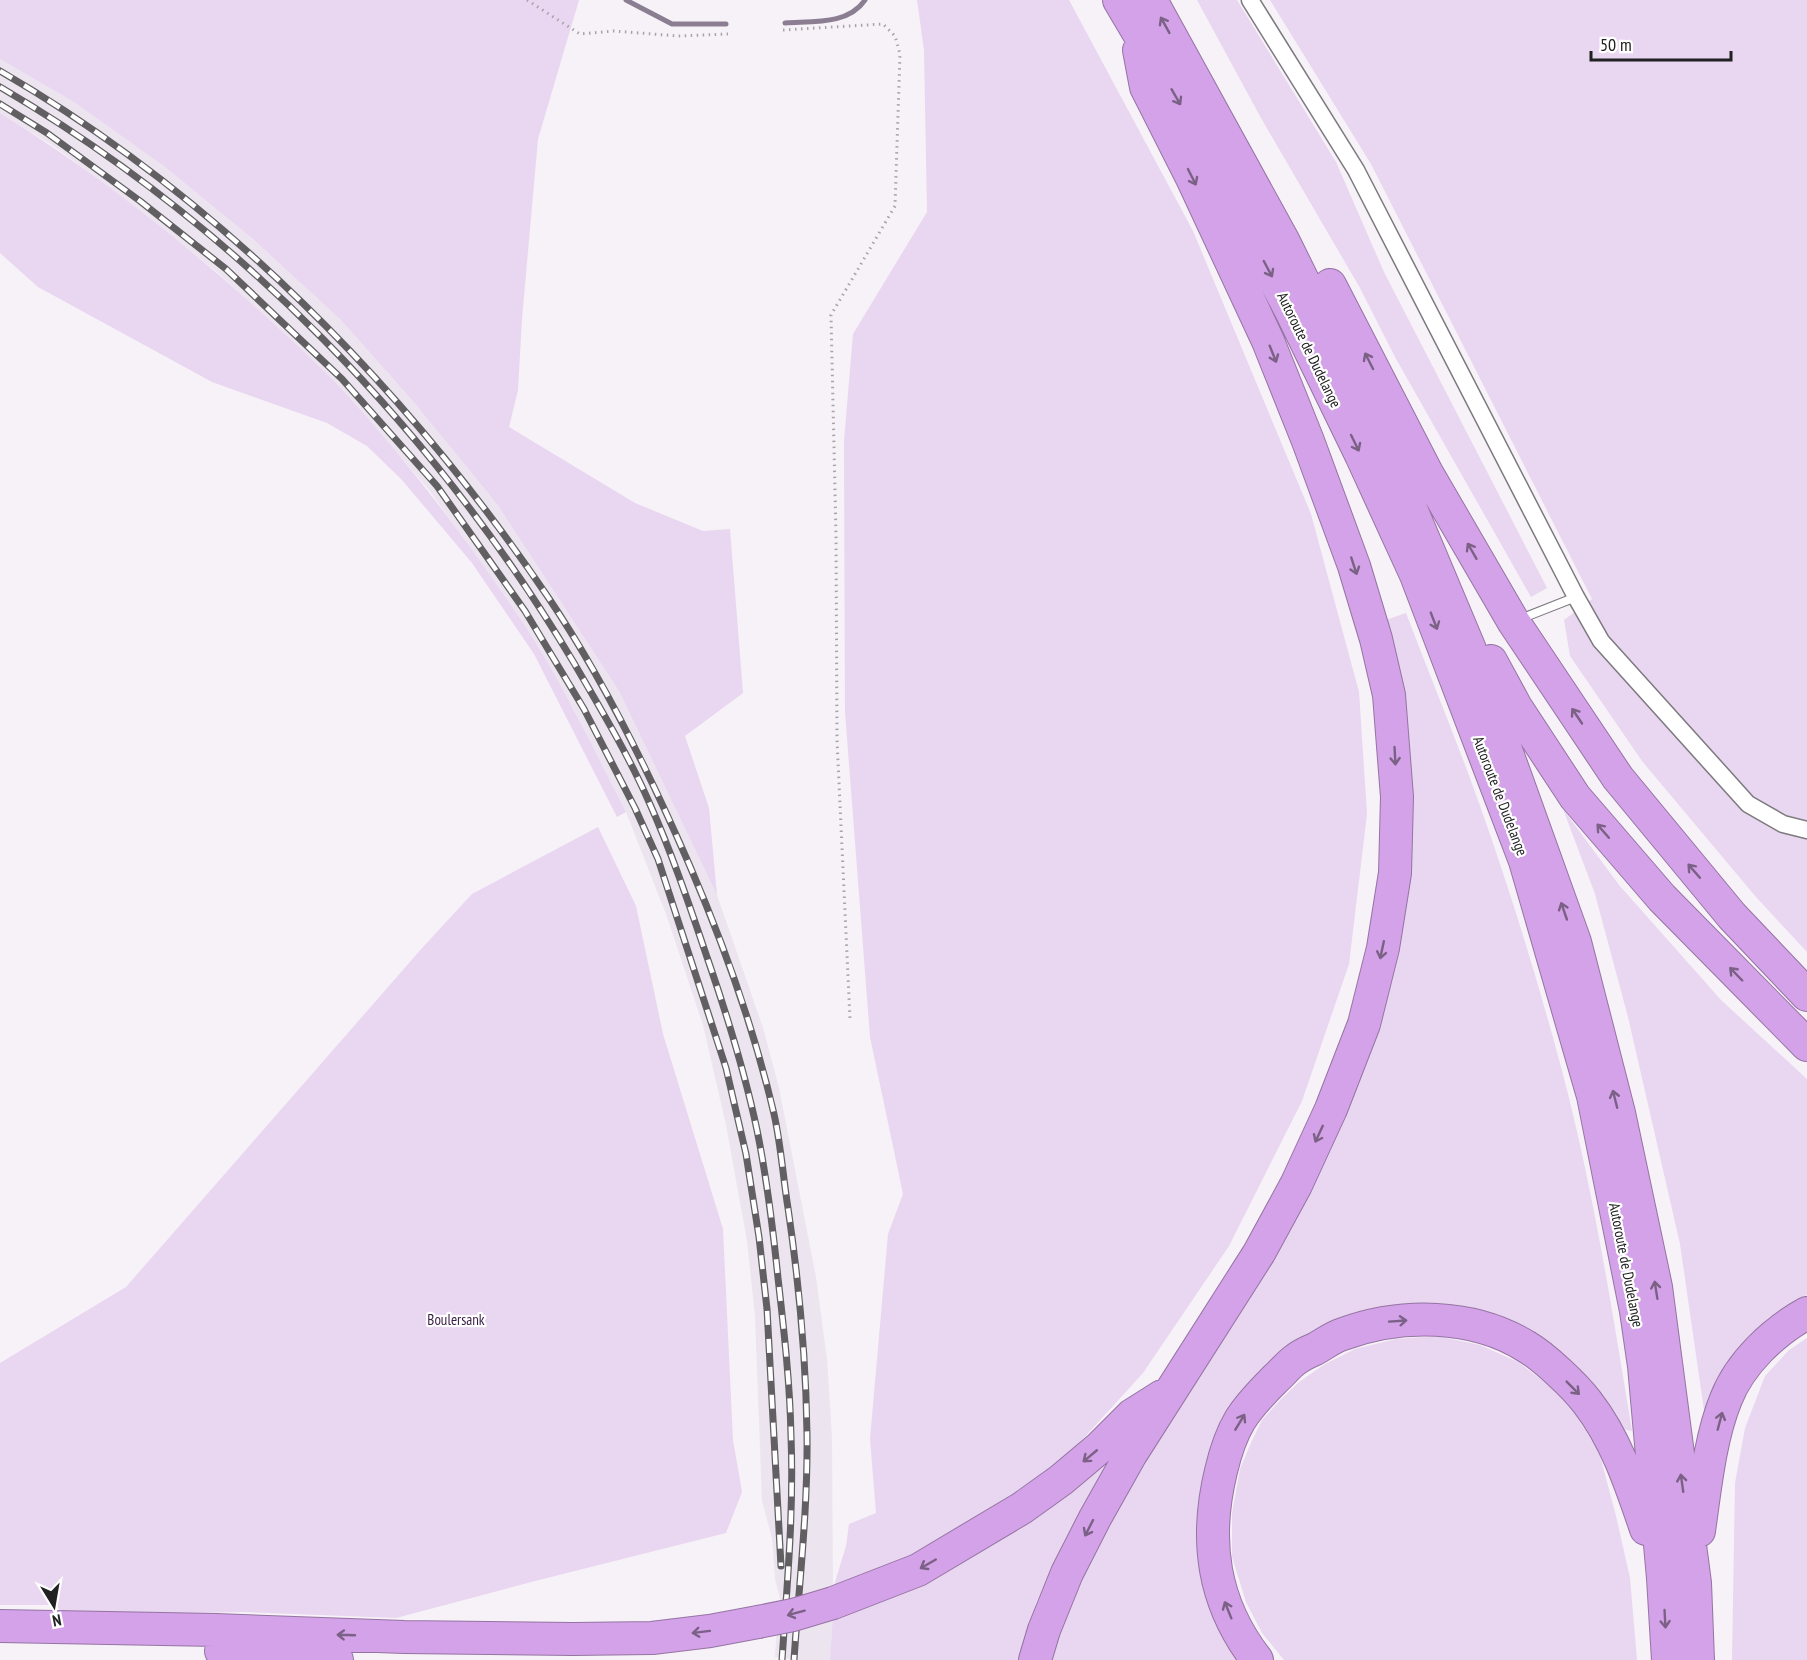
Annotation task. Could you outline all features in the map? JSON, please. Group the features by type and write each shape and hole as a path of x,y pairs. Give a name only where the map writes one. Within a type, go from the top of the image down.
{"highway":[{"name":"Autoroute de Dudelange","path":"1119,0 1177,98 1238,211 1291,311 1361,455 1416,575 1525,861 1593,1096 1636,1311 1644,1366 1668,1660"},
{"name":"Autoroute de Dudelange","path":"1151,0 1284,242 1385,447 1469,647 1575,942 1619,1113 1656,1287 1695,1582 1698,1660"},
{"path":"1035,1660 1044,1630 1067,1574 1095,1518 1131,1454 1259,1253 1296,1185 1331,1109 1364,1024 1383,948 1395,873 1397,797 1389,695 1376,639 1354,566 1312,451 1268,341 1192,178 1146,87 1136,28"},
{"path":"1284,242 1329,283 1427,473 1513,621 1618,778 1732,916 1807,995"},
{"path":"1385,447 1430,529 1481,642 1516,707 1575,797 1662,898 1807,1045"},
{"path":"1695,1582 1705,1484 1726,1399 1739,1375 1753,1358 1793,1321 1807,1313"},
{"path":"1257,1660 1245,1644 1229,1614 1213,1558 1212,1523 1217,1487 1225,1455 1239,1421 1264,1390 1295,1360 1341,1334 1393,1320 1443,1320 1488,1329 1527,1347 1562,1376 1587,1401 1614,1449 1628,1477 1663,1578"},
{"path":"0,1626 404,1637 652,1638 710,1631 793,1615 833,1603 918,1569 1022,1508 1091,1454 1132,1415 1173,1388"},
{"path":"404,1637 628,1660"},
{"path":"0,1640 232,1651 337,1660"}],"street":[{"path":"1250,0 1356,170 1600,641 1748,804 1783,824 1807,830"}],"lane":[{"path":"1513,621 1576,597"}],"path":[{"path":"527,0 580,34 614,30 678,36 728,34"},
{"path":"783,30 883,24 895,36 900,54 895,206 831,315 836,536 837,740 850,1019"}],"shaded area":[{"path":"0,59 74,102 165,167 253,239 341,320 412,400 497,504 619,691 717,895 763,1028 779,1088 816,1277 827,1359 832,1438 833,1589 781,1603 775,1579 772,1538 762,1501 755,1316 747,1241 726,1125 703,1025 666,914 626,812 574,710 516,612 429,490 347,395 218,273 138,209 52,145 0,113"},
{"path":"833,1613 830,1660 775,1657 777,1629"}],"green space":[{"path":"0,0 579,0 538,139 518,390 509,427 635,503 703,531 730,529 743,693 685,736 709,808 717,895 619,691 497,504 412,400 341,320 253,239 165,167 74,102 0,59"},
{"path":"917,0 1069,0 1193,231 1311,514 1359,692 1367,814 1349,964 1302,1101 1229,1246 1143,1373 1072,1451 1032,1483 933,1548 833,1589 846,1546 849,1524 876,1513 870,1439 888,1234 903,1194 870,1037 845,712 844,441 853,334 927,212 924,50"},
{"path":"1197,0 1237,0 1336,162 1384,272 1547,588 1531,597"},
{"path":"1270,0 1807,0 1807,952 1756,897 1642,761 1570,656 1564,620 1592,599 1371,164"},
{"path":"0,113 104,183 170,234 265,316 348,396 435,500 515,611 560,684 626,812 617,817 534,654 472,563 402,480 367,446 327,423 212,382 38,287 0,253"},
{"path":"1406,613 1490,836 1523,934 1552,1034 1583,1157 1632,1431 1621,1429 1604,1399 1568,1360 1530,1332 1337,1320 1211,1450 1201,1484 1197,1523 1200,1561 1242,1660 1049,1660 1089,1556 1392,964 1386,620"},
{"path":"1563,809 1619,885 1721,1000 1807,1079 1807,1295 1769,1317 1747,1340 1705,1417 1680,1244 1628,1017 1595,894"},
{"name":"Boulersank","path":"598,827 636,906 663,1034 723,1229 733,1440 742,1492 726,1533 396,1618 243,1612 63,1615 56,1605 0,1605 0,1363 126,1287 472,894"},
{"path":"1437,1336 1480,1345 1518,1362 1559,1393 1599,1452 1630,1578 1637,1660 1284,1660 1262,1633 1246,1602 1232,1557 1232,1513 1240,1469 1262,1420 1299,1382 1325,1364 1355,1349 1396,1339"},
{"path":"1807,1338 1807,1660 1732,1660 1735,1483 1745,1428 1765,1376 1789,1350"},
{"path":"1103,1461 1107,1464 1063,1543 1036,1603 1021,1660 830,1660 833,1613 913,1585 972,1555 1039,1511"}],"waterway":[{"path":"626,0 672,24 726,24"},
{"path":"785,23 840,18 858,8 865,0"}],"railway":[{"path":"0,71 80,121 158,177 232,238 303,303 370,372 434,445 493,520 548,597 607,694 642,761 689,864 726,956 748,1018 766,1082 778,1137 799,1292 806,1406 806,1490 794,1660"},
{"path":"0,87 87,142 170,202 248,268 323,339 393,414 458,494 519,577 574,663 641,784 673,860 722,1002 747,1087 764,1167 788,1377 792,1464 791,1520 782,1660"},
{"path":"0,104 47,133 140,201 226,269 342,379 437,486 525,611 584,709 635,808 658,859 726,1068 746,1154 767,1309 781,1566"}]}
